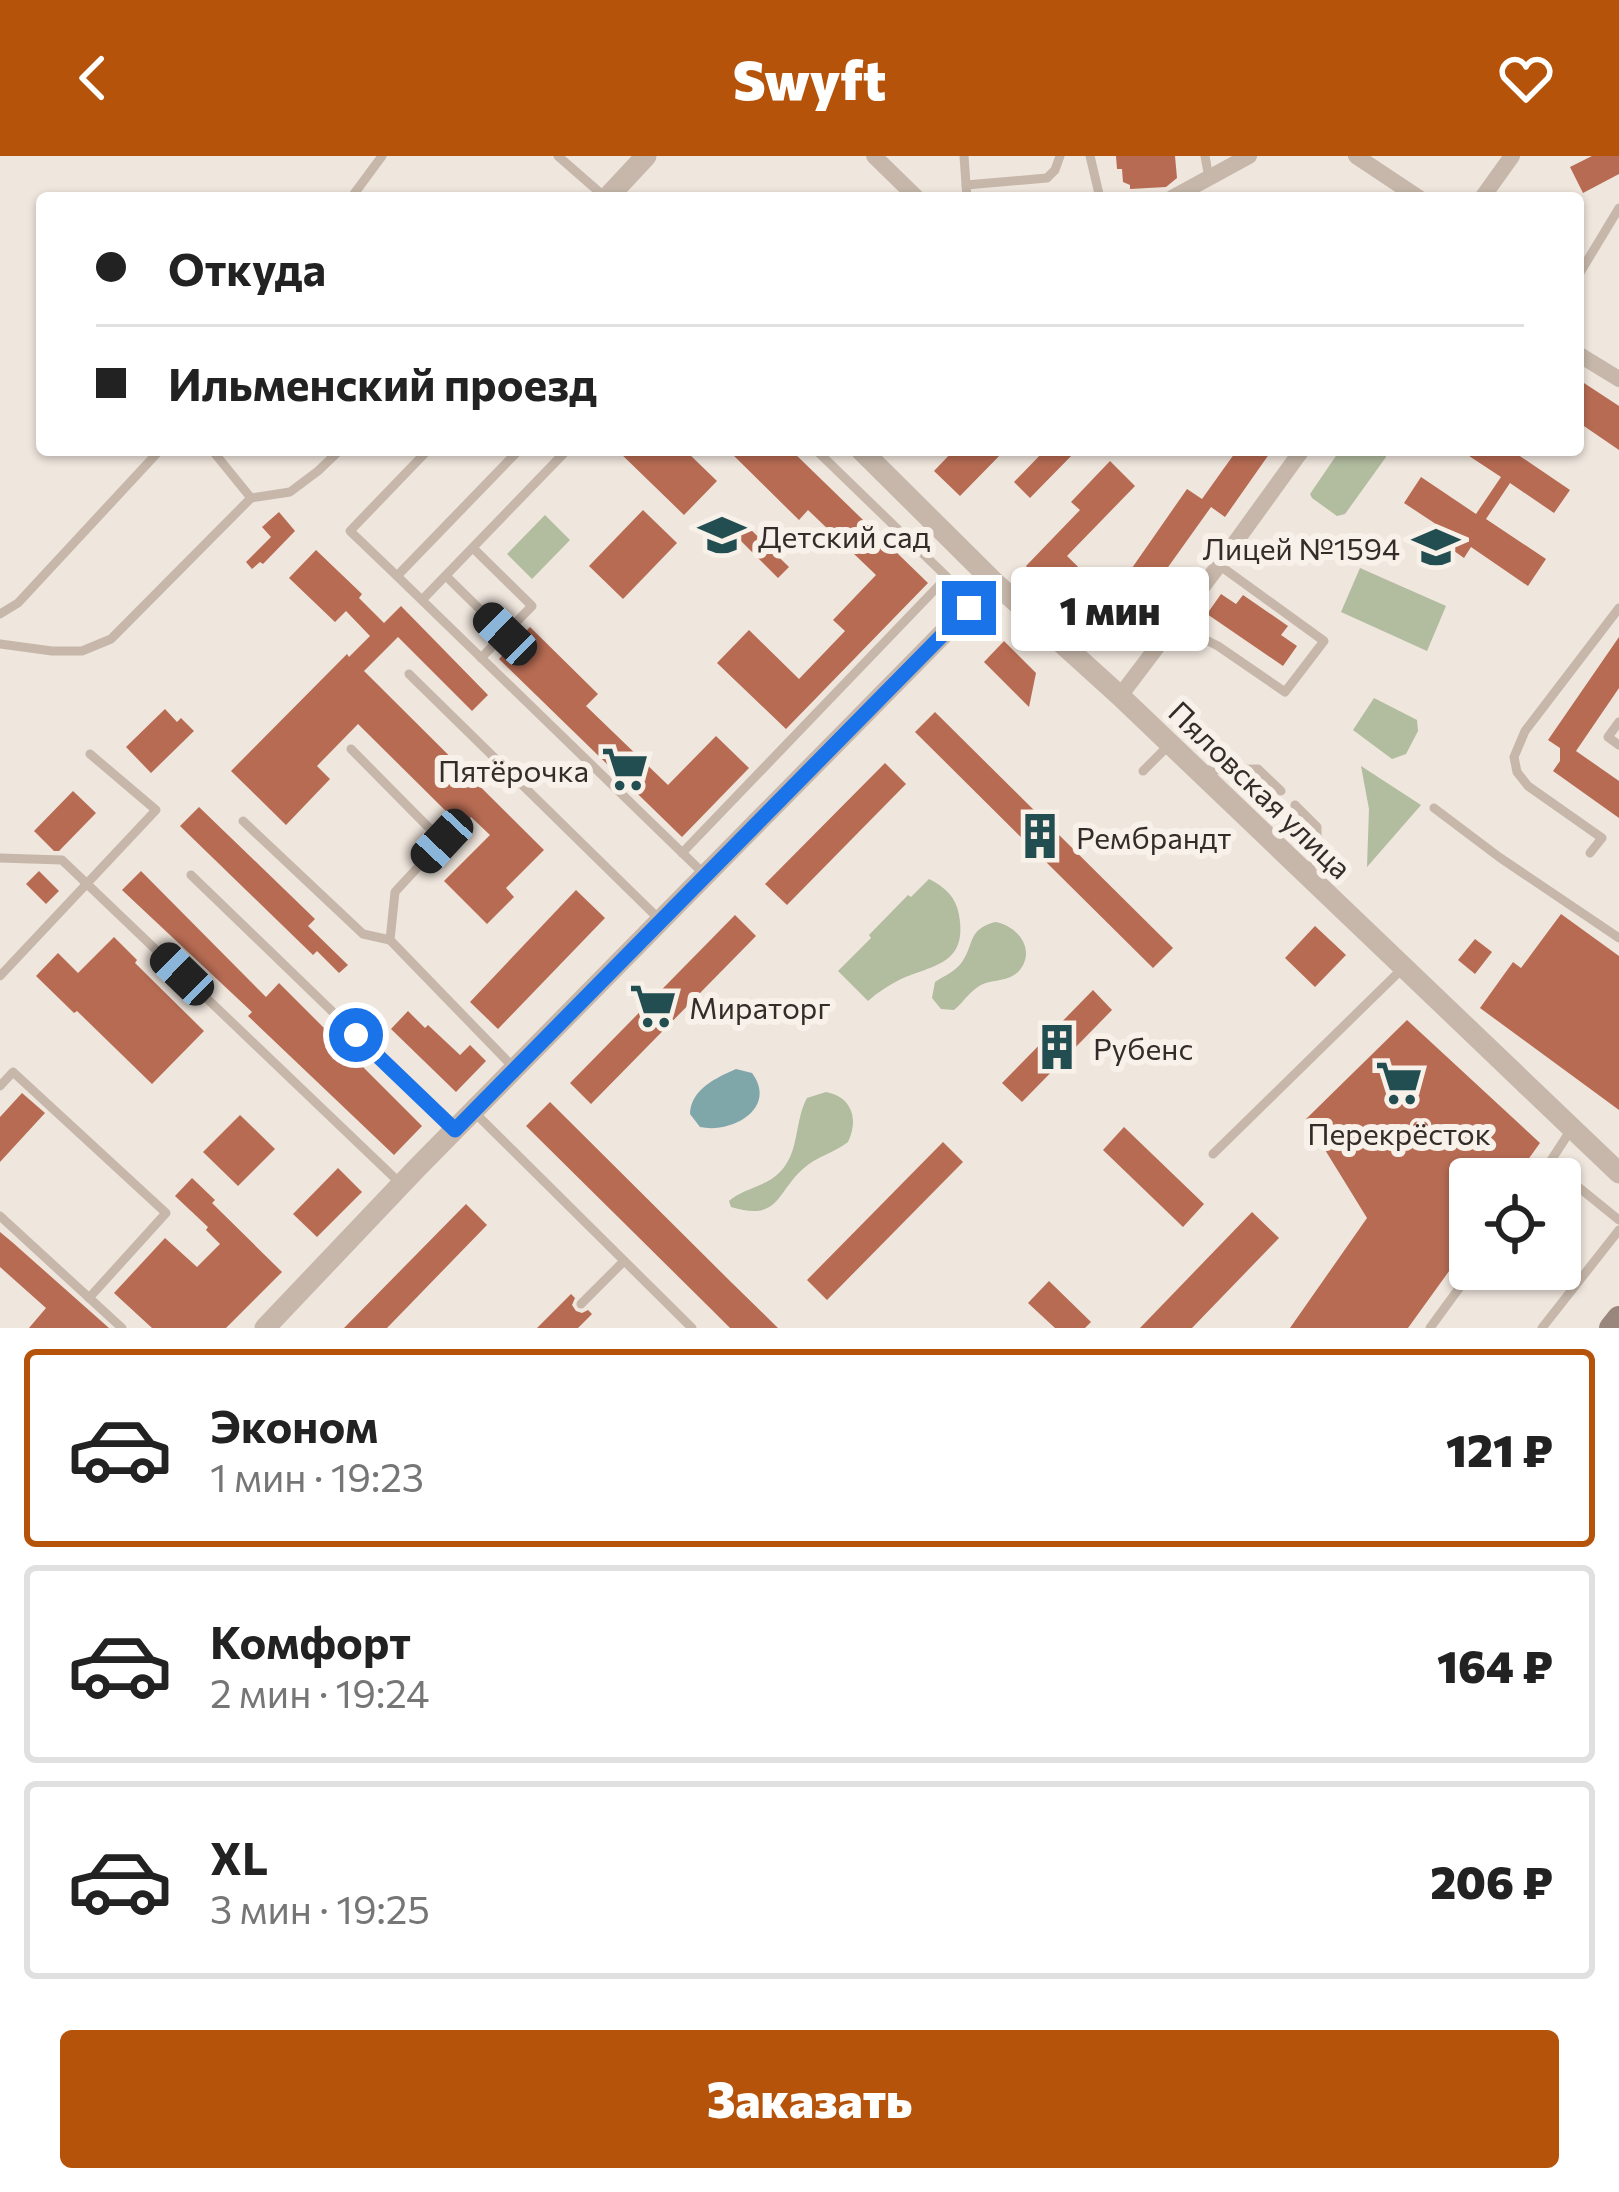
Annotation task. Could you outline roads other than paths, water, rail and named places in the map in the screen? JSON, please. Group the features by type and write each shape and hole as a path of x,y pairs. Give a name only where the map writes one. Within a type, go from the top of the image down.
{"main road":[{"path":"1611,1328 1619,1318"}],"street":[{"path":"612,192 646,156"},
{"path":"874,156 911,192"},
{"path":"1183,192 1249,156"},
{"path":"1356,156 1410,192"},
{"path":"1486,192 1512,156"},
{"path":"1584,358 1619,379"},
{"name":"Пяловская улица","path":"873,456 994,582 1619,1172"},
{"path":"1120,696 1298,456"},
{"path":"265,1328 994,582"}],"lane":[{"path":"355,192 382,156"},
{"path":"557,156 599,192"},
{"path":"964,156 967,192"},
{"path":"966,185 1047,178 1060,156"},
{"path":"1090,156 1099,192"},
{"path":"1205,156 1209,178"},
{"path":"1584,266 1619,208"},
{"path":"0,614 18,604 154,456"},
{"path":"217,456 251,498"},
{"path":"0,644 82,651 111,639 251,498 290,492 334,456"},
{"path":"422,456 350,531 705,876"},
{"path":"397,576 513,456"},
{"path":"422,601 561,456"},
{"path":"682,853 947,578 822,456"},
{"path":"473,548 532,606 482,658"},
{"path":"1174,624 1218,646 1285,692 1324,641 1220,565"},
{"path":"446,576 505,634"},
{"path":"1589,853 1602,838 1528,786 1517,772 1514,757 1525,731 1619,608"},
{"path":"409,674 661,921"},
{"path":"1619,722 1608,737 1619,746"},
{"path":"1144,771 1170,744"},
{"path":"351,749 442,841 395,892 390,940"},
{"path":"0,976 157,810 90,754"},
{"path":"1198,771 1258,769 1281,791"},
{"path":"1295,806 1317,826 1317,856 1306,874"},
{"path":"1434,808 1619,938"},
{"path":"243,821 363,934 390,940 515,1069"},
{"path":"0,858 62,860 402,1185"},
{"path":"191,875 455,1130"},
{"path":"1213,1154 1404,967"},
{"path":"0,1086 13,1072 166,1213 89,1298"},
{"path":"473,1112 692,1328"},
{"path":"1554,1158 1572,1127"},
{"path":"1581,1189 1619,1220"},
{"path":"0,1216 122,1328"},
{"path":"1542,1328 1619,1230"},
{"path":"581,1304 624,1261"},
{"path":"1430,1328 1457,1290"}],"water":[{"path":"736,1069 752,1073 759,1086 755,1107 737,1122 700,1127 690,1114 695,1098"}],"place":[{"name":"Детский сад","path":"722,535"},
{"name":"Лицей №1594","path":"1436,547"},
{"name":"Пятёрочка","path":"625,769"},
{"name":"Рембрандт","path":"1040,836"},
{"name":"Мираторг","path":"653,1006"},
{"name":"Рубенс","path":"1057,1047"},
{"name":"Перекрёсток","path":"1399,1083"}]}
